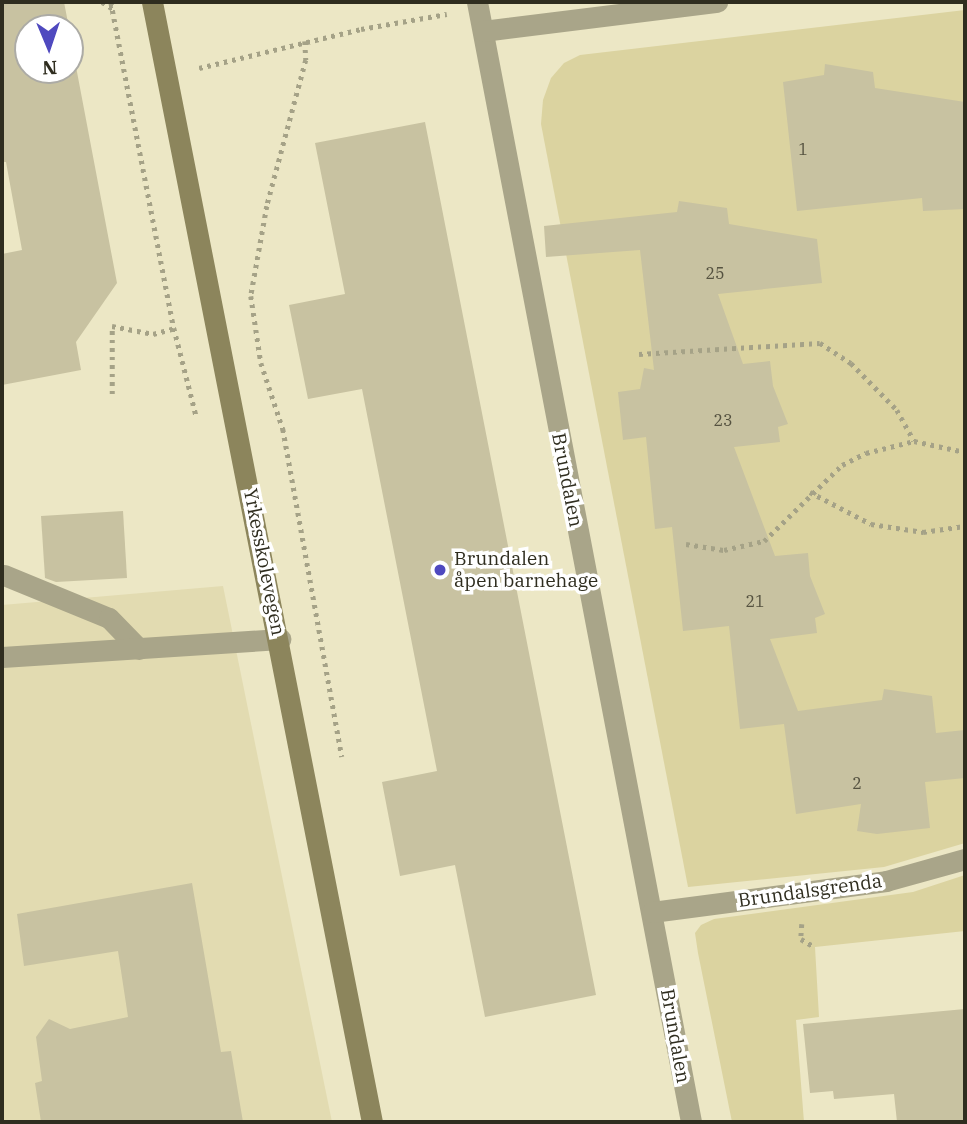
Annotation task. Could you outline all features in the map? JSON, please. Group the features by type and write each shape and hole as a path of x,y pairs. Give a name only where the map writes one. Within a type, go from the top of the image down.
{"street":[{"name":"Yrkesskolevegen","path":"152,2 280,639 372,1122"},
{"path":"483,31 717,2"},
{"name":"Brundalen","path":"478,5 691,1122"},
{"path":"4,575 108,618 139,649"},
{"path":"2,657 280,639"},
{"name":"Brundalsgrenda","path":"652,912 886,881 965,859"}],"path":[{"path":"102,2 113,9"},
{"path":"111,2 128,87"},
{"path":"192,71 214,62 305,41 478,5"},
{"path":"305,41 306,60 261,231 251,296 261,363 283,429 342,757"},
{"path":"112,394 112,326 153,334 215,317 234,299 251,296"},
{"path":"639,354 820,343 851,363 897,410 914,441"},
{"path":"686,544 724,550 764,541 810,492 842,465 866,453 914,441 965,452"},
{"path":"810,492 871,524 932,532 965,526"}],"shaded area":[{"path":"965,10 965,843 884,867 688,887 541,124 543,100 551,78 564,63 580,55"},
{"path":"223,586 332,1122 2,1122 2,605"},
{"path":"965,875 965,931 815,947 819,1017 796,1020 804,1122 732,1122 698,953 695,933 701,925 714,919 913,892"}],"building":[{"path":"2,2 64,2 66,14 14,14 14,84 79,84 117,283 76,342 81,370 2,385 2,254 22,250 6,162 2,162"},
{"path":"825,64 873,72 875,88 965,102 965,209 923,211 922,198 797,211 783,82 824,75"},
{"path":"425,122 596,995 485,1017 455,865 400,876 382,782 437,771 362,389 308,399 289,305 345,294 315,143"},
{"path":"679,201 727,208 729,224 817,239 822,283 718,294 743,364 770,361 773,386 788,424 778,427 780,442 734,447 775,556 808,553 810,576 825,614 815,618 817,633 770,639 798,711 882,700 884,689 932,696 936,733 965,730 965,778 925,782 930,828 877,834 857,831 861,804 796,814 784,724 740,729 729,626 683,631 672,527 655,529 646,437 623,440 618,392 640,389 644,368 654,370 640,250 546,257 544,226 677,212"},
{"path":"123,511 127,578 56,582 45,578 41,516"},
{"path":"192,883 221,1052 231,1051 243,1122 41,1122 35,1083 42,1081 36,1037 49,1019 70,1029 128,1017 118,951 24,966 17,914"},
{"path":"965,1009 965,1122 897,1122 894,1094 834,1099 833,1091 810,1093 803,1024"}],"place":[{"name":"Brundalen åpen barnehage","path":"440,570"}]}
